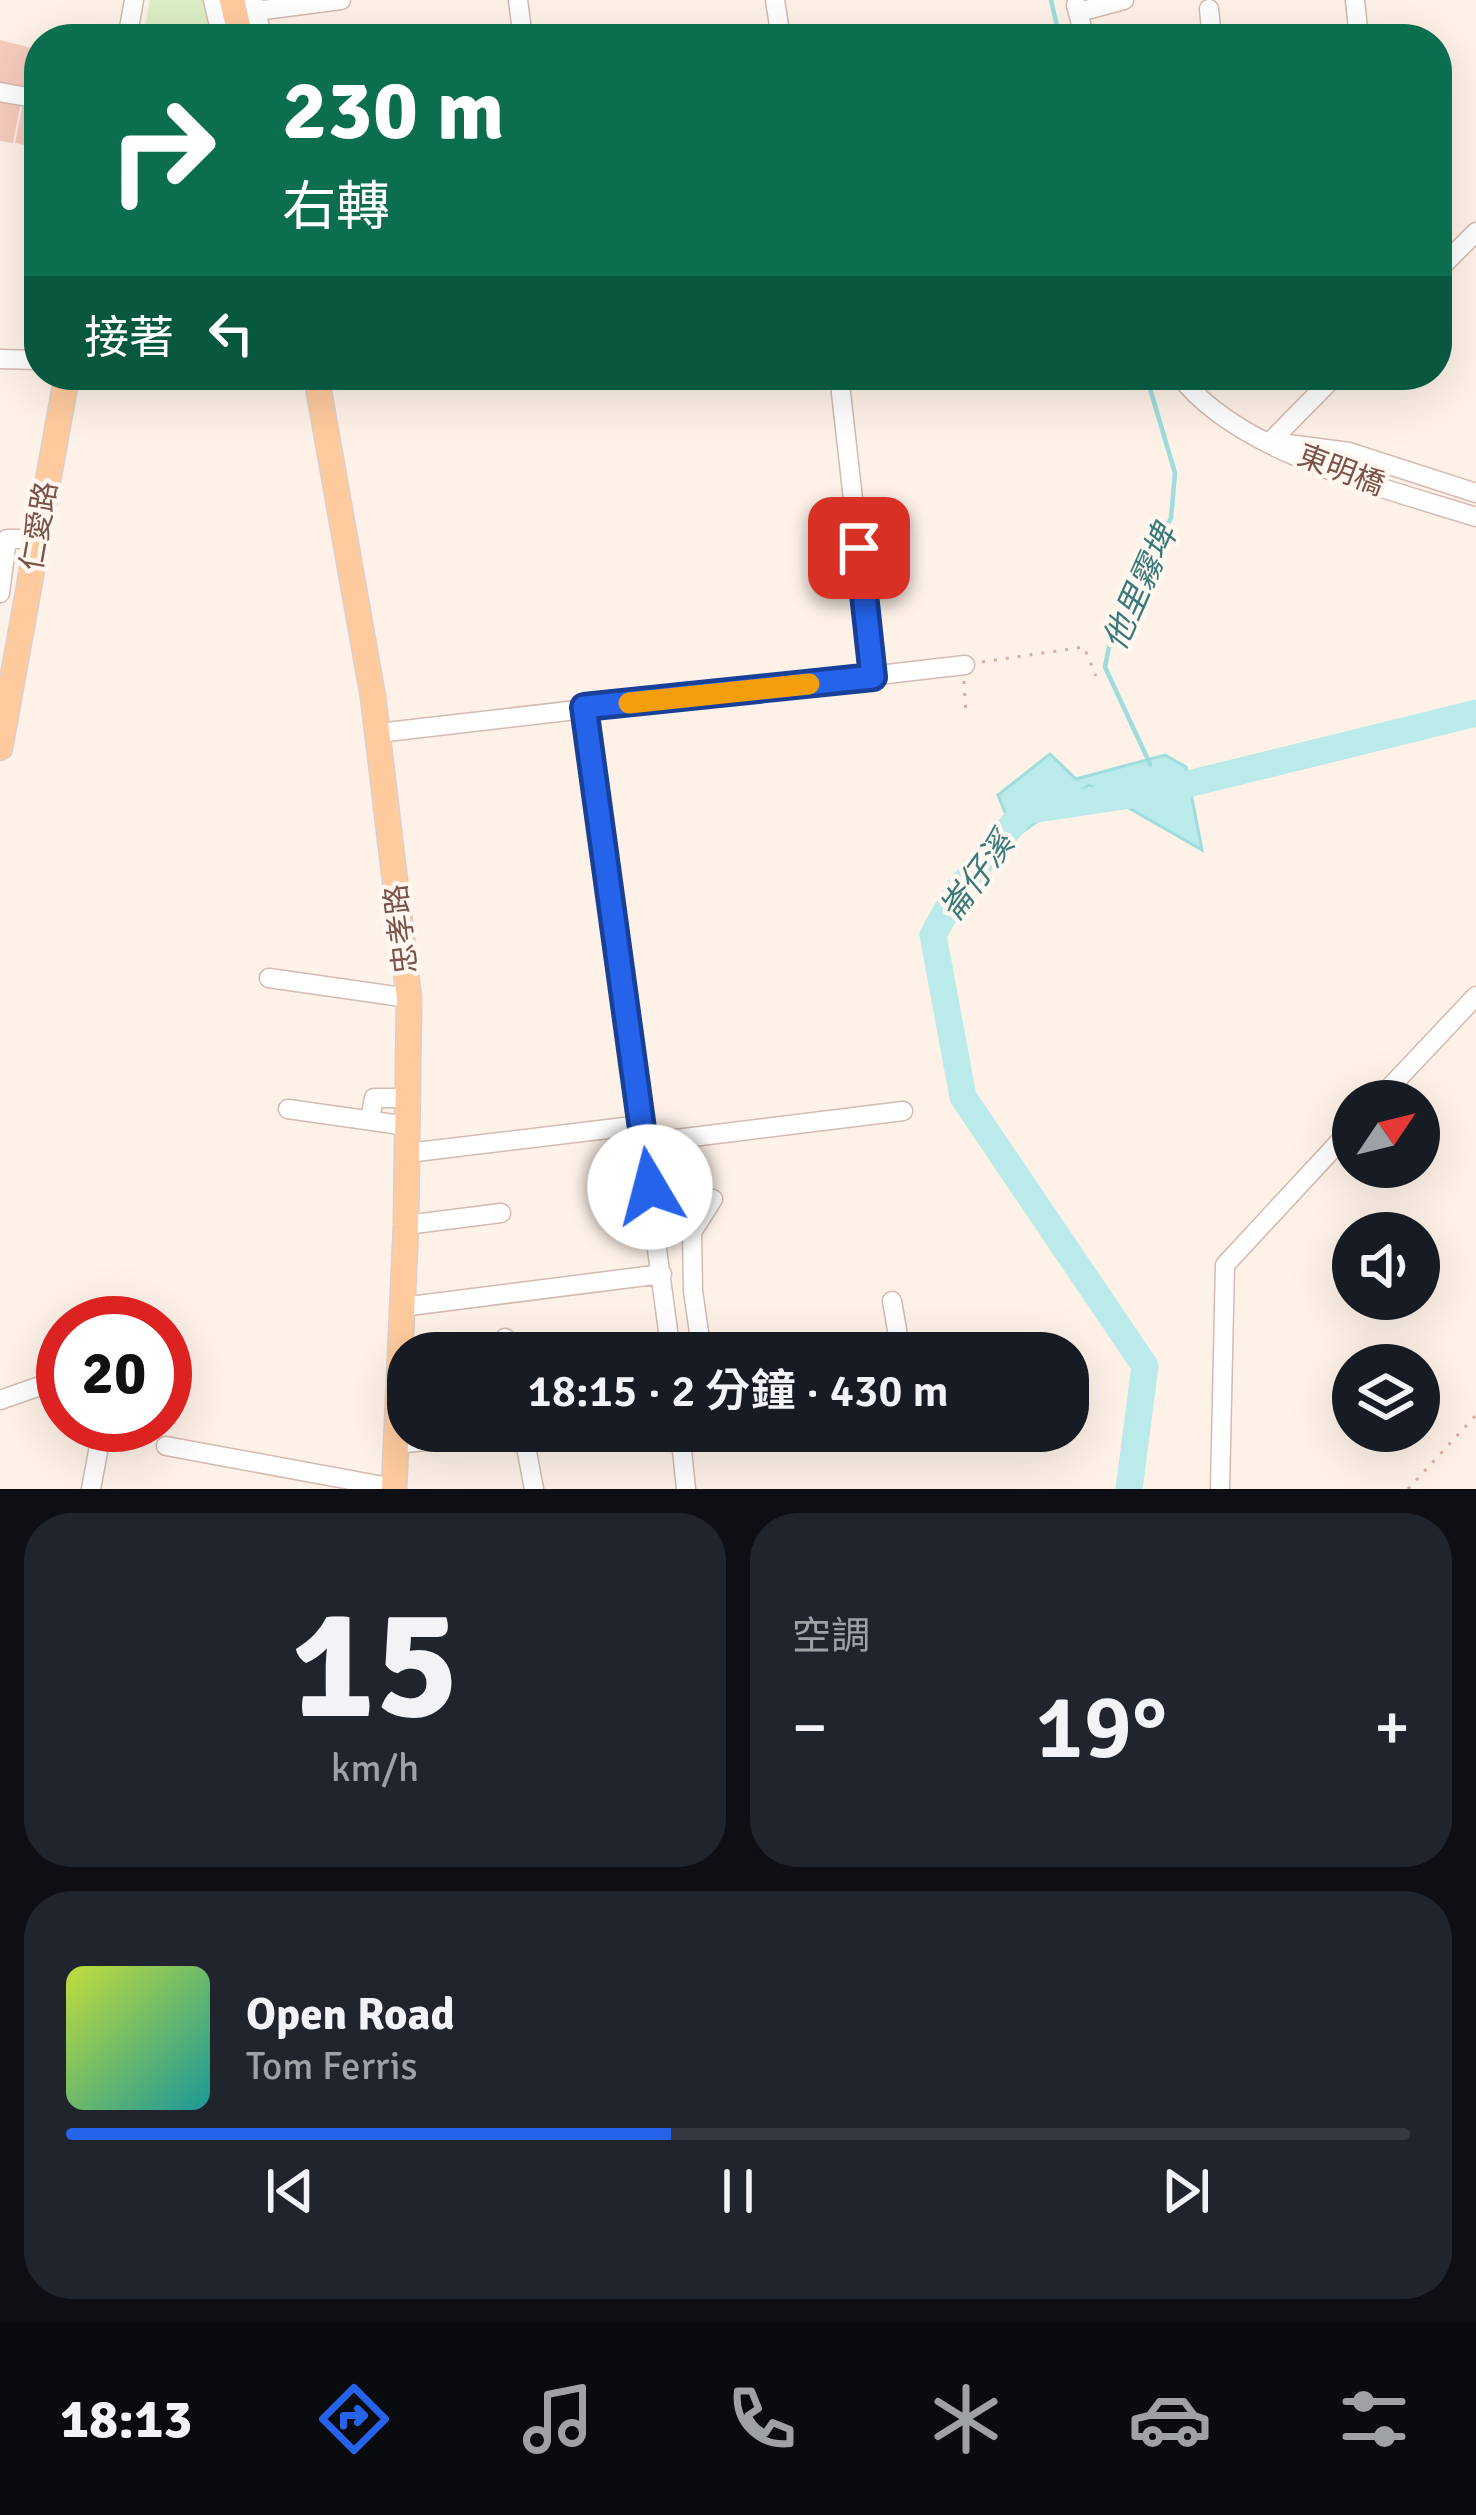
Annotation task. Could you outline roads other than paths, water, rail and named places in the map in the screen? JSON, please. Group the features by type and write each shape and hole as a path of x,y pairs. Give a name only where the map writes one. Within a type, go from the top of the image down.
{"main road":[{"name":"仁愛路","path":"0,748 65,390"},
{"name":"忠孝路","path":"319,390 378,733 409,998 401,1332"},
{"name":"忠孝路","path":"394,1489 396,1452"}],"street":[{"path":"255,5 341,0"},
{"path":"1077,6 1124,0"},
{"path":"1208,9 1210,24"},
{"path":"1452,256 1476,232"},
{"path":"841,390 873,677"},
{"path":"1190,390 1223,418 1271,441 1321,390"},
{"name":"東明橋","path":"1271,441 1349,452 1476,494"},
{"name":"東明橋","path":"1271,441 1329,470 1476,517"},
{"path":"0,593 7,539 37,539"},
{"path":"378,733 965,665"},
{"path":"584,707 669,1332"},
{"path":"269,978 409,998"},
{"path":"1397,1080 1476,996"},
{"path":"371,1114 374,1099 408,1098"},
{"path":"288,1108 408,1126"},
{"path":"408,1153 903,1111"},
{"path":"1220,1489 1225,1265 1332,1150"},
{"path":"699,1332 692,1232 713,1198"},
{"path":"406,1225 501,1213"},
{"path":"402,1307 662,1274"},
{"path":"892,1301 897,1332"},
{"path":"0,1400 36,1387"},
{"name":"忠孝路","path":"192,1451 394,1489"},
{"path":"91,1489 98,1452"},
{"path":"523,1452 534,1489"},
{"path":"682,1452 686,1489"}],"water":[{"path":"1050,754 1076,779 1165,755 1186,767 1202,850 1089,785 1015,837 998,795"}],"waterway":[{"name":"他里霧埤","path":"1051,0 1057,24"},
{"name":"他里霧埤","path":"1150,390 1175,473 1171,518 1111,636 1105,667 1150,764"},
{"name":"崙仔溪","path":"1129,1489 1145,1366 963,1097 933,935 958,890 1024,811 1164,790 1476,713"}]}
